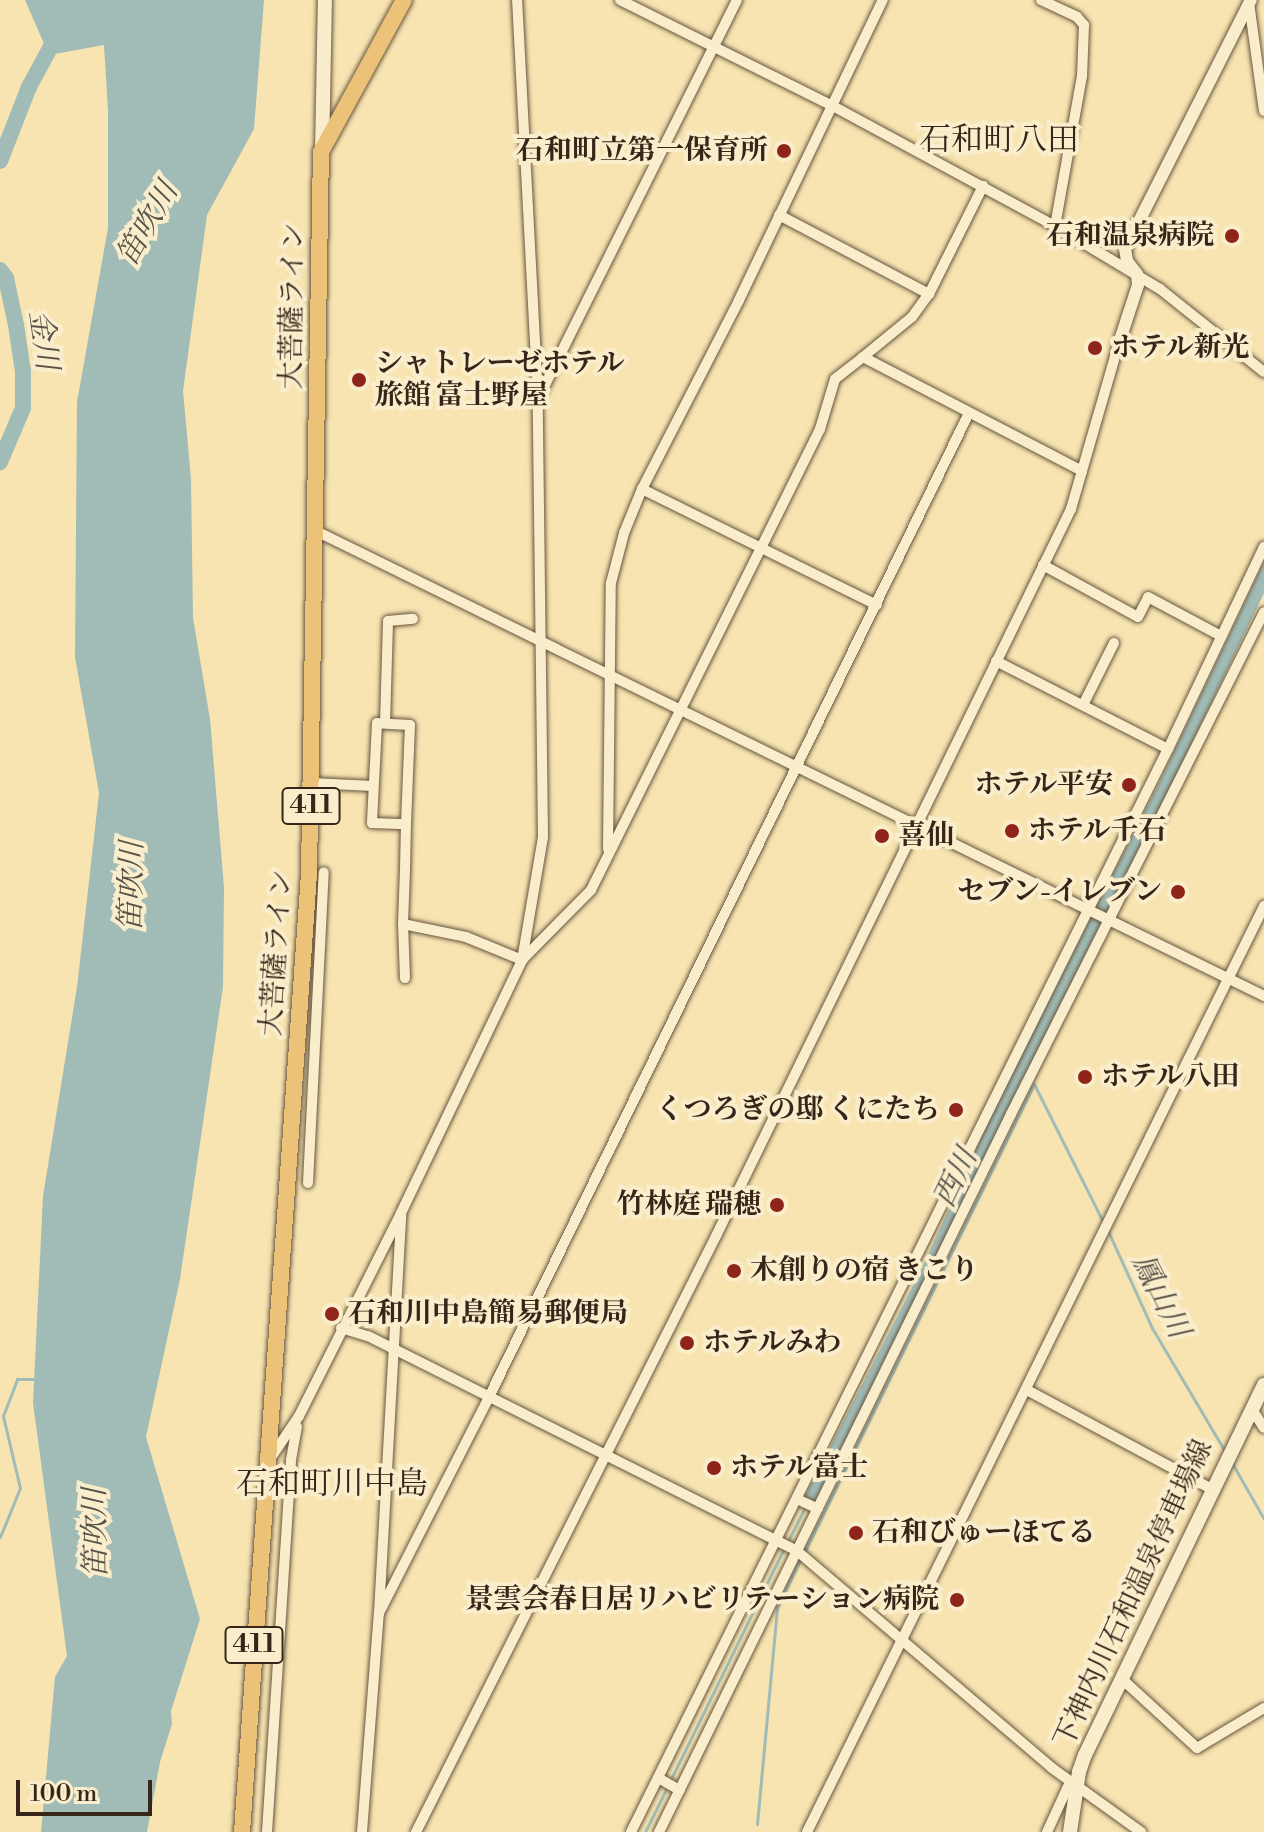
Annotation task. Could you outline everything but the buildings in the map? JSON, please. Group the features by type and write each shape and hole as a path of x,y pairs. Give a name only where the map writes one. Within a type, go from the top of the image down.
{"highway":[{"name":"大菩薩ライン","path":"242,1832 311,961 321,152 404,0"}],"main road":[{"path":"321,152 325,0"},
{"path":"323,94 335,103 349,103"},
{"name":"下神内川石和温泉停車場線","path":"1070,1832 1074,1785 1085,1755 1264,1386"}],"street":[{"path":"270,1459 299,1416 401,1213 522,960 543,837 538,399 517,0"},
{"path":"620,0 831,105 1055,226 1137,274 1264,372"},
{"path":"538,399 737,0"},
{"path":"608,851 611,583 624,533 642,489 883,0"},
{"path":"1041,0 1077,17 1084,25 1082,76 1055,226"},
{"path":"1250,2 1264,111"},
{"path":"416,1832 1071,509 1138,285 1137,274 1127,261 1125,249 1250,2"},
{"path":"522,960 591,890 820,429 835,379 912,317 929,294 983,186"},
{"path":"779,215 929,294"},
{"path":"863,357 1082,471"},
{"path":"379,1613 489,1397 969,413"},
{"path":"642,489 877,605"},
{"path":"316,531 540,638 1108,922 1264,996"},
{"path":"631,1832 779,1541 1264,547"},
{"path":"1043,565 1138,617 1148,597 1221,636"},
{"path":"659,1832 816,1508 1264,612"},
{"path":"385,723 388,621 413,619"},
{"path":"1084,703 1114,643"},
{"path":"996,661 1084,703 1168,749"},
{"path":"405,978 403,924 410,725 377,723 372,823 406,824"},
{"path":"311,783 373,786"},
{"path":"308,1183 311,961 324,872"},
{"path":"807,1832 1264,906"},
{"path":"403,924 466,937 522,960"},
{"path":"362,1832 379,1613 401,1213"},
{"path":"341,1328 395,1350 797,1550 1074,1785 1141,1832"},
{"path":"1027,1390 1212,1489"},
{"path":"1252,1409 1264,1428"},
{"path":"267,1832 291,1460 299,1416"},
{"path":"799,1500 816,1508"},
{"path":"1122,1679 1197,1748 1264,1708"},
{"path":"658,1778 680,1790"},
{"path":"1047,1832 1074,1785"}],"water":[{"name":"笛吹川","path":"25,0 264,0 254,129 207,215 183,391 191,479 193,618 210,719 224,887 223,987 180,1279 146,1437 200,1619 171,1711 172,1724 160,1762 147,1832 41,1832 55,1677 67,1656 33,1403 43,1196 77,987 99,793 75,657 77,402 108,228 108,111 104,45 49,55"},
{"path":"1264,562 1264,593 1168,793 815,1505 803,1500 920,1272 1000,1097 1157,787"}],"waterway":[{"name":"金川","path":"0,161 29,87 76,0"},
{"name":"金川","path":"0,270 6,278 23,372 23,408 0,462"},
{"name":"鳳山川","path":"1034,1084 1104,1224"},
{"name":"西川","path":"805,1551 1034,1084"},
{"name":"鳳山川","path":"1108,1231 1152,1328 1226,1453"},
{"path":"0,1537 20,1488 3,1416 17,1379 35,1379"},
{"name":"鳳山川","path":"1232,1463 1264,1519"},
{"path":"788,1541 806,1505"},
{"path":"645,1832 784,1548"},
{"name":"西川","path":"757,1824 777,1608 801,1558"}],"place":[{"name":"石和町立第一保育所","path":"784,151"},
{"name":"石和温泉病院","path":"1232,236"},
{"name":"ホテル新光","path":"1095,348"},
{"name":"シャトレーゼホテル 旅館 富士野屋","path":"359,380"},
{"name":"ホテル平安","path":"1129,785"},
{"name":"ホテル千石","path":"1012,831"},
{"name":"喜仙","path":"882,836"},
{"name":"セブン-イレブン","path":"1178,892"},
{"name":"ホテル八田","path":"1085,1077"},
{"name":"くつろぎの邸 くにたち","path":"956,1110"},
{"name":"竹林庭 瑞穂","path":"777,1205"},
{"name":"木創りの宿 きこり","path":"734,1271"},
{"name":"石和川中島簡易郵便局","path":"332,1314"},
{"name":"ホテルみわ","path":"687,1343"},
{"name":"ホテル富士","path":"714,1468"},
{"name":"石和びゅーほてる","path":"856,1533"},
{"name":"景雲会春日居リハビリテーション病院","path":"957,1600"}],"district":[{"name":"石和町八田","path":"999,140"},
{"name":"石和町川中島","path":"332,1484"}]}
